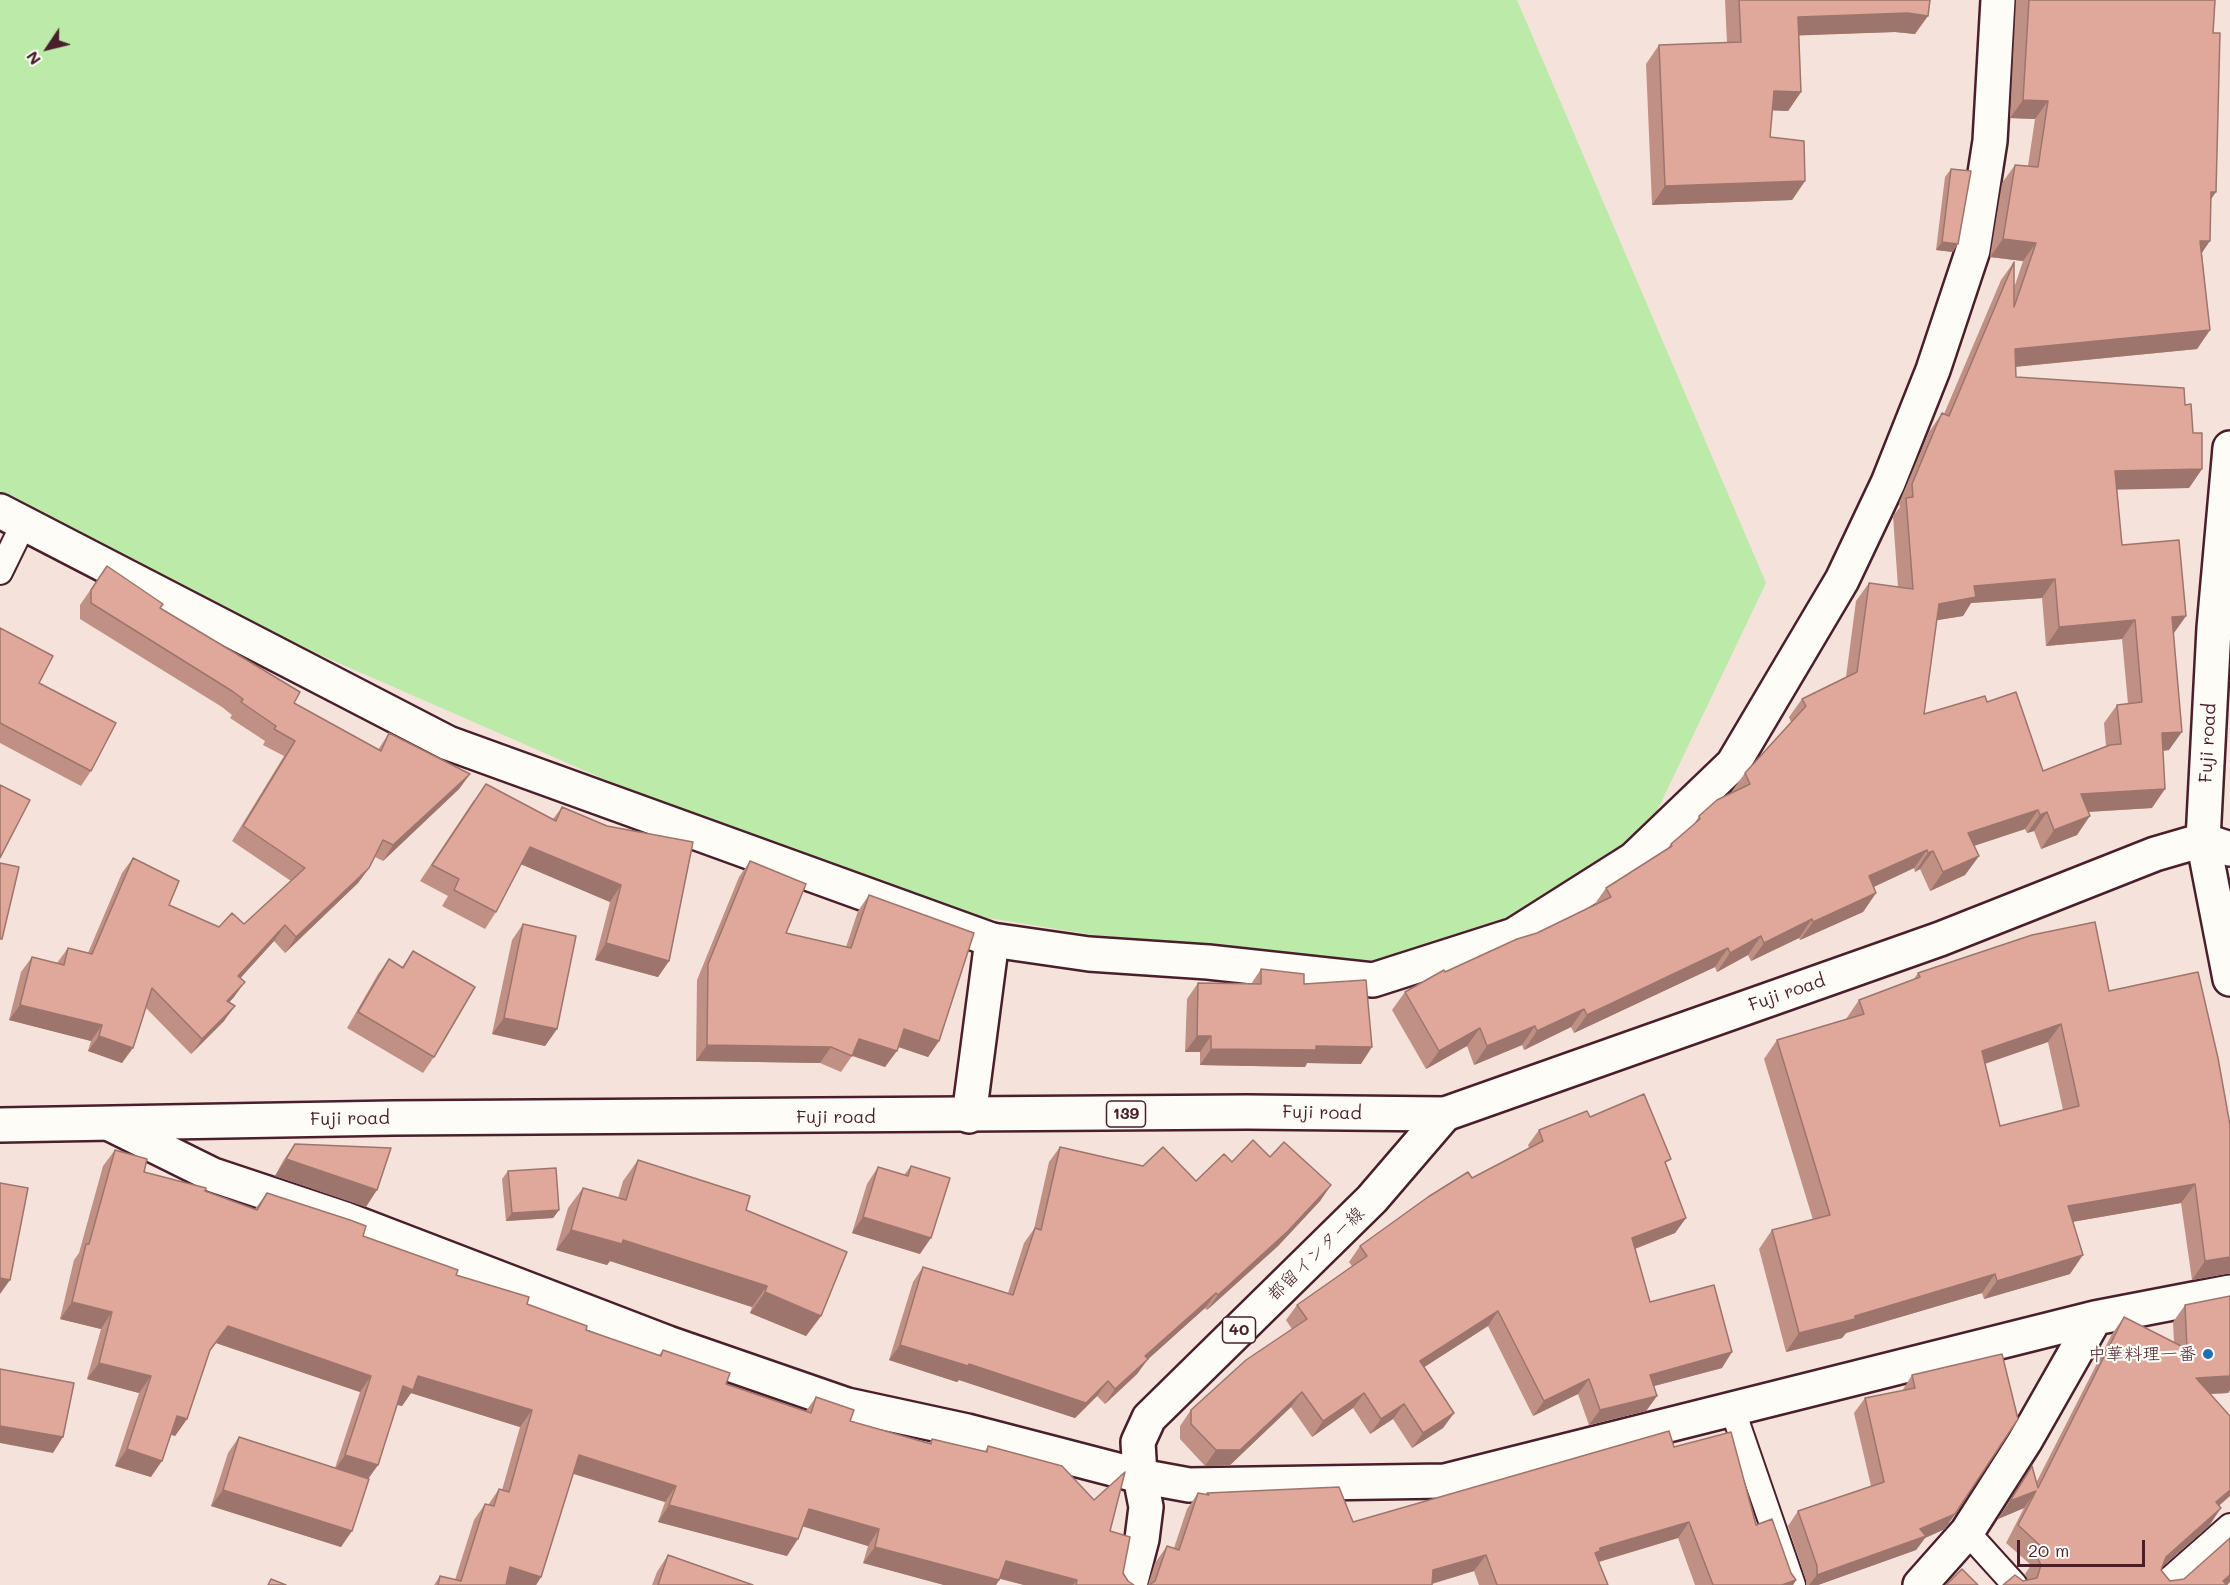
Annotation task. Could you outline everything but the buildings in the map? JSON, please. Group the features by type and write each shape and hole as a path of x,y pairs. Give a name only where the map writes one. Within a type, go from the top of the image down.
{"main road":[{"path":"12,518 448,743 992,940 1089,954 1208,962 1373,980 1514,935 1634,859 1733,764 1842,580 1888,483 1933,370 1973,250 1990,141 1998,0"},
{"name":"Fuji road","path":"0,1125 112,1125 393,1118 969,1116 1247,1112 1445,1114 1940,939 2155,854 2216,844 2214,628 2230,448"},
{"path":"2216,844 2230,980"},
{"path":"969,1116 992,940"},
{"name":"都留インター線","path":"1130,1585 1142,1539 1146,1507 1140,1476 1138,1442 1149,1418 1372,1199 1445,1114"},
{"path":"112,1125 213,1175 345,1220 668,1343 848,1405 967,1431 1140,1476 1189,1485 1445,1481 2095,1318 2230,1292"},
{"path":"1920,1585 1967,1532 2025,1441 2095,1318"}],"lane":[{"path":"0,572 12,518"},
{"path":"1732,1408 1793,1585"},
{"path":"2163,1585 2230,1526"},
{"path":"1967,1532 2015,1585"}],"green space":[{"path":"0,0 1517,0 1766,583 1634,859 1373,980 883,901 23,525 0,508"}],"place":[{"name":"中華料理一番","path":"2208,1354"}]}
